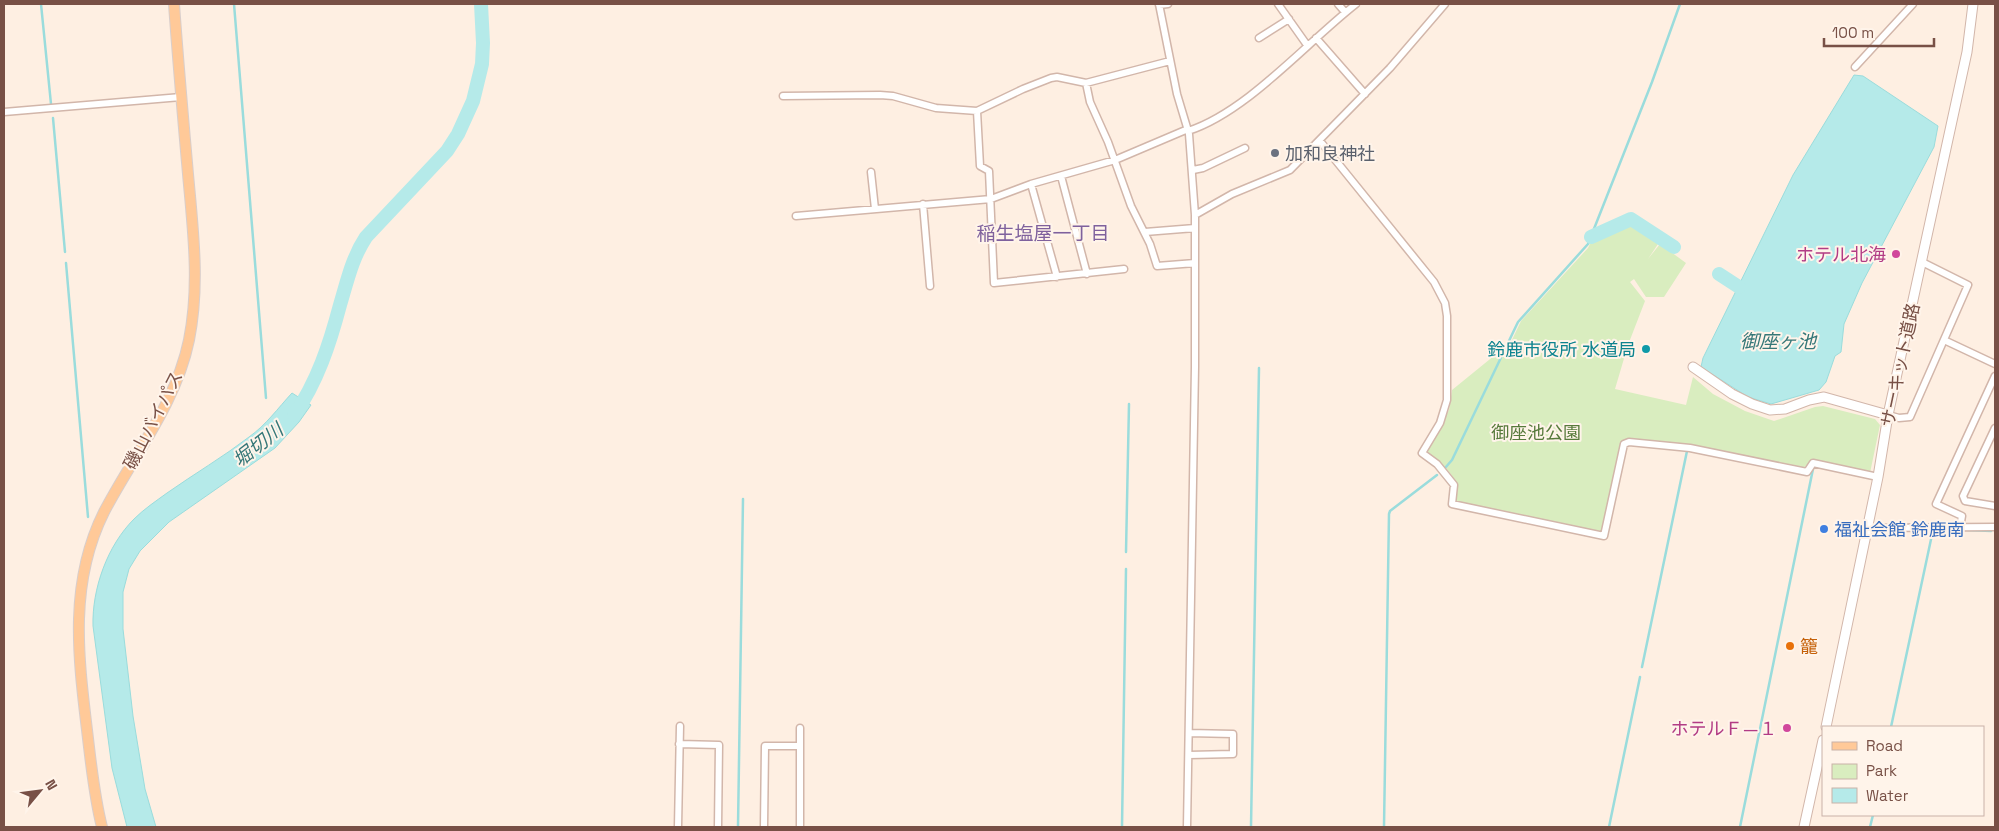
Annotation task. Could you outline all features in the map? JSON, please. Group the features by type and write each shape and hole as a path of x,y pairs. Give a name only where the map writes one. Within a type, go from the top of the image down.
{"main road":[{"name":"磯山バイパス","path":"102,827 94,785 80,668 79,606 85,569 94,537 115,492 166,402 179,372 189,340 195,282 194,244 174,4"}],"street":[{"path":"1168,4 1159,5 1170,61 1188,130 1193,170 1195,216 1195,367 1187,827"},
{"path":"1278,4 1307,45"},
{"path":"1338,4 1345,12"},
{"path":"796,216 991,199 1031,184 1115,160 1188,130 1201,127 1240,102 1356,4"},
{"path":"1195,216 1232,194 1290,170 1390,68 1445,4"},
{"path":"1855,67 1913,4"},
{"name":"サーキット道路","path":"1826,726 1878,477 1888,414 1967,52 1973,4"},
{"path":"1259,38 1289,19"},
{"path":"1316,38 1365,94"},
{"path":"783,96 880,95 902,98 936,108 977,111 1022,89 1051,78 1056,77 1086,83 1170,61"},
{"path":"1086,83 1090,102 1132,206 1145,232 1157,266 1195,263"},
{"path":"4,112 181,97"},
{"path":"977,111 980,166 989,171 994,283 1124,269"},
{"path":"1320,141 1434,282 1445,303 1447,316 1447,400 1440,423 1422,453 1437,464 1454,485 1452,504 1604,536 1624,444 1628,442 1690,448 1807,472 1813,463 1878,477"},
{"path":"1193,170 1203,168 1245,148"},
{"path":"871,172 875,209"},
{"path":"1061,176 1087,274"},
{"path":"1031,184 1057,277"},
{"path":"922,204 930,286"},
{"path":"1145,232 1195,228"},
{"path":"1693,367 1732,394 1770,410 1785,409 1809,400 1824,397 1899,418 1910,417 1968,285 1922,262"},
{"path":"1944,340 1995,364"},
{"path":"1960,527 1962,516 1936,504 1995,376"},
{"path":"1995,428 1963,496 1965,501 1995,506"},
{"path":"1867,528 1995,526"},
{"path":"678,827 680,726"},
{"path":"800,728 800,827"},
{"path":"1189,755 1233,754 1233,734 1190,733"},
{"path":"679,744 719,745 718,827"},
{"path":"1804,827 1822,745"},
{"path":"764,827 765,746 800,746"}],"green space":[{"name":"御座池公園","path":"1631,222 1660,241 1648,259 1660,244 1686,263 1664,297 1646,297 1634,279 1630,282 1645,301 1628,345 1615,389 1686,405 1693,377 1713,394 1745,411 1774,421 1823,406 1875,419 1880,425 1870,473 1812,461 1803,468 1689,445 1628,439 1623,442 1604,530 1599,533 1456,503 1457,489 1453,477 1428,453 1449,410 1452,390 1511,342 1521,321 1588,248 1593,238 1597,239 1602,234"}],"water":[{"name":"御座ヶ池","path":"1854,75 1863,76 1938,126 1934,147 1862,283 1844,324 1841,352 1835,356 1826,382 1819,390 1771,404 1748,397 1701,367 1703,358 1793,175"},
{"path":"292,393 311,405 299,422 275,448 169,522 140,551 129,569 123,592 123,629 133,716 145,789 156,827 127,827 112,768 93,626 95,597 103,569 116,542 138,515 255,432"}],"waterway":[{"path":"41,4 51,104"},
{"path":"234,4 266,398"},
{"name":"堀切川","path":"294,415 309,390 322,362 350,270 361,245 366,237 447,151 458,134 473,101 482,64 481,4"},
{"path":"1445,468 1452,460 1518,322 1588,244 1652,82 1680,4"},
{"path":"53,118 65,252"},
{"path":"1591,237 1631,219 1674,247"},
{"path":"66,263 88,517"},
{"path":"1719,274 1739,287"},
{"path":"1251,827 1259,368"},
{"path":"1126,552 1129,404"},
{"path":"1642,667 1687,451"},
{"path":"1740,827 1813,469"},
{"path":"1384,827 1389,514 1390,511 1437,475"},
{"path":"738,827 743,499"},
{"path":"1891,726 1933,530 1935,530"},
{"path":"1968,530 1991,531"},
{"path":"1122,827 1126,569"},
{"path":"1609,827 1640,677"},
{"path":"1870,827 1873,816"}],"place":[{"name":"加和良神社","path":"1275,153"},
{"name":"ホテル北海","path":"1896,254"},
{"name":"鈴鹿市役所 水道局","path":"1646,349"},
{"name":"福祉会館 鈴鹿南","path":"1824,529"},
{"name":"籠","path":"1790,646"},
{"name":"ホテルＦ―１","path":"1787,728"}],"district":[{"name":"稲生塩屋一丁目","path":"1043,233"}]}
